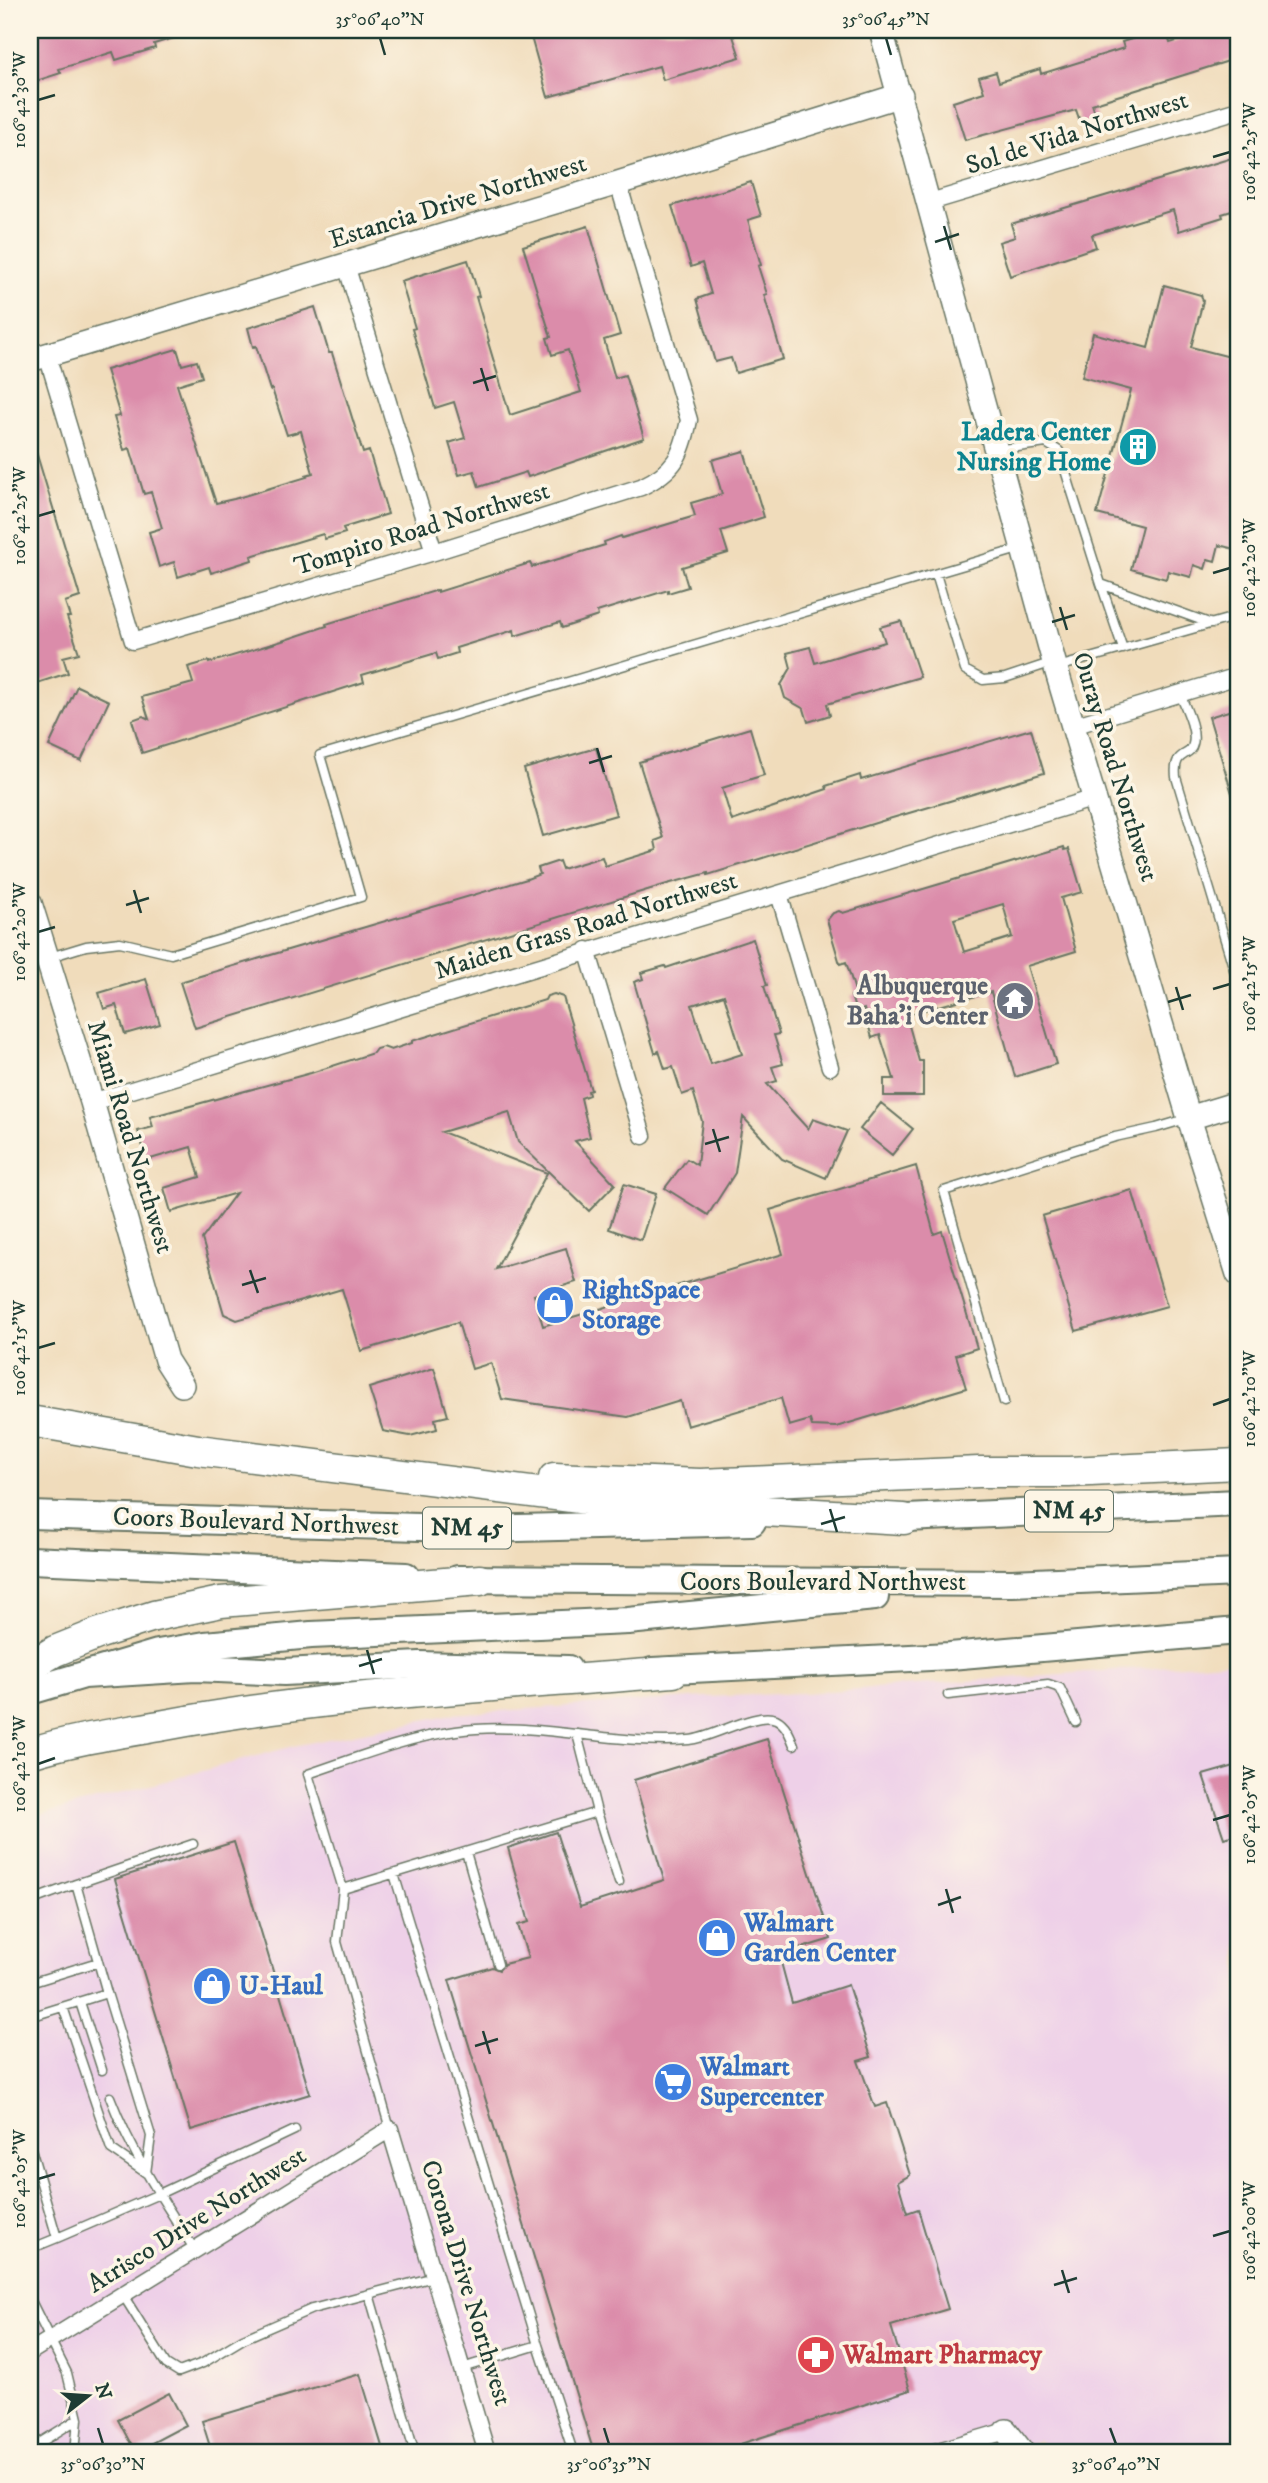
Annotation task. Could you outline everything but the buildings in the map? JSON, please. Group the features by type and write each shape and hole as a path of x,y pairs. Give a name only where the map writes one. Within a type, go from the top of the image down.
{"highway":[{"path":"30,1422 198,1450 619,1503 904,1519"},
{"path":"478,1486 521,1476 700,1483 1238,1464"},
{"path":"30,1666 55,1651 100,1633 154,1616 220,1602 480,1580"},
{"path":"30,1753 55,1745 291,1705 673,1672"}],"main road":[{"name":"Coors Boulevard Northwest","path":"30,1515 485,1529 904,1519 1236,1503"},
{"name":"Coors Boulevard Northwest","path":"30,1560 480,1580 1012,1583 1238,1573"},
{"path":"41,1687 158,1653 205,1645 311,1635 628,1621 1012,1583"},
{"path":"84,1675 195,1668 284,1672 420,1665 673,1672 950,1656 1238,1631"}],"street":[{"name":"Ouray Road Northwest","path":"881,30 901,95 1055,665 1238,1274"},
{"name":"Estancia Drive Northwest","path":"38,358 901,95"},
{"name":"Sol de Vida Northwest","path":"930,202 1238,110"},
{"name":"Tompiro Road Northwest","path":"38,358 133,641 435,552 641,486 657,479 675,464 684,445 689,420 618,183"},
{"path":"346,265 435,552"},
{"path":"1073,726 1238,676"},
{"name":"Maiden Grass Road Northwest","path":"92,1102 1096,798"},
{"path":"779,894 830,1067"},
{"name":"Miami Road Northwest","path":"30,903 92,1102 166,1360 182,1385"},
{"path":"587,950 643,1136"},
{"path":"1189,1118 1238,1103"},
{"name":"Atrisco Drive Northwest","path":"30,2352 390,2129"},
{"name":"Corona Drive Northwest","path":"390,2129 487,2453"},
{"path":"931,2453 1006,2431 1023,2453"}],"lane":[{"path":"997,450 1046,443 1059,451 1123,649"},
{"path":"47,958 86,946 120,942 171,954 360,897 320,755 1023,548"},
{"path":"936,575 965,670 983,680 1005,678 1123,649 1238,616"},
{"path":"1101,584 1212,624"},
{"path":"1180,694 1194,744 1189,751 1181,755 1175,765 1176,777 1238,983"},
{"path":"1003,1402 944,1191 1189,1118"},
{"path":"948,1695 1048,1684 1060,1688 1076,1722"},
{"path":"390,2129 337,1942 343,1889 308,1774 422,1737 458,1730 511,1729 691,1740 755,1719 775,1719 786,1727 794,1745"},
{"path":"577,1734 619,1882"},
{"path":"343,1889 597,1812"},
{"path":"30,1901 193,1844"},
{"path":"466,1852 498,1964"},
{"path":"394,1874 572,2449"},
{"path":"76,1884 151,2136 146,2173"},
{"path":"30,1983 98,1962"},
{"path":"30,2017 107,1993"},
{"path":"80,2002 102,2070"},
{"path":"63,2007 111,2149 146,2173"},
{"path":"110,2097 146,2173 195,2250"},
{"path":"30,2249 159,2194 295,2130"},
{"path":"30,2146 57,2238"},
{"path":"123,2295 166,2364 178,2372 203,2363 243,2339 312,2309 434,2277"},
{"path":"369,2294 415,2453"},
{"path":"30,2299 67,2372 78,2419 75,2453"},
{"path":"462,2368 538,2345"},
{"path":"30,2449 78,2419"}],"shaded area":[{"path":"1238,1661 1238,2453 1048,2453 1039,2440 1009,2453 30,2453 30,1818 294,1746 453,1714 806,1693"}],"place":[{"name":"Ladera Center Nursing Home","path":"1138,447"},
{"name":"Albuquerque Baha'i Center","path":"1015,1001"},
{"name":"RightSpace Storage","path":"555,1305"},
{"name":"Walmart Garden Center","path":"717,1938"},
{"name":"U-Haul","path":"212,1986"},
{"name":"Walmart Supercenter","path":"673,2082"},
{"name":"Walmart Pharmacy","path":"816,2355"}]}
